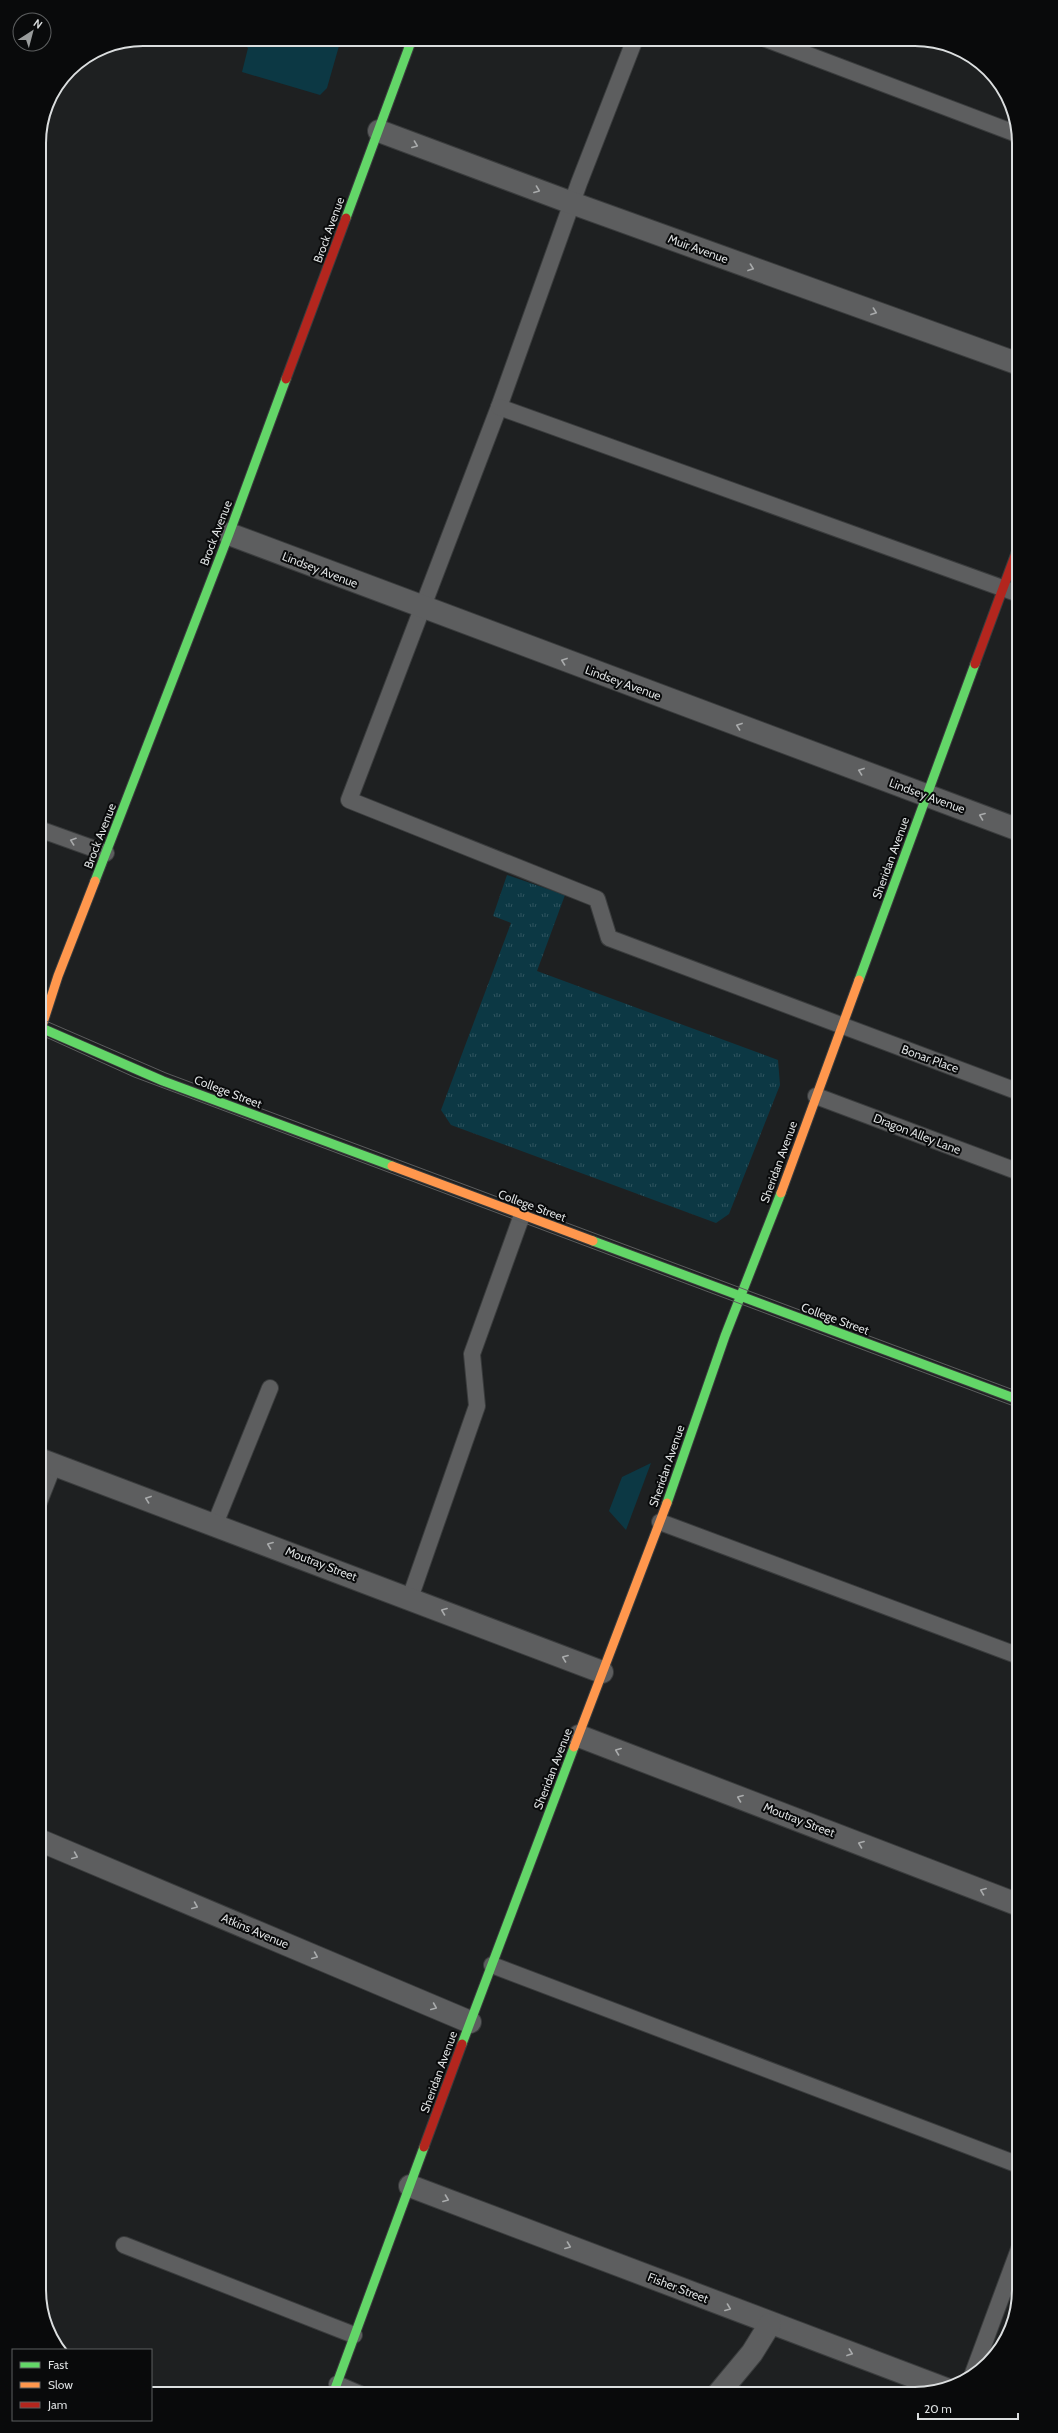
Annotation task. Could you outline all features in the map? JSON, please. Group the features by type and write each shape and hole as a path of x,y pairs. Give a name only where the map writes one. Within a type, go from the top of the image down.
{"street":[{"name":"Brock Avenue","path":"46,1012 58,976 229,534 409,46"},
{"name":"Muir Avenue","path":"379,131 572,204 1012,361"},
{"name":"Lindsey Avenue","path":"229,534 422,608 1012,827"},
{"name":"Sheridan Avenue","path":"336,2387 470,2022 660,1522 725,1336 742,1297 1012,564"},
{"name":"College Street","path":"46,1032 163,1081 1012,1397"},
{"name":"Moutray Street","path":"46,1462 215,1524 602,1672"},
{"name":"Moutray Street","path":"579,1736 1012,1902"},
{"name":"Atkins Avenue","path":"46,1843 470,2022"},
{"name":"Fisher Street","path":"410,2186 770,2324 935,2385"},
{"path":"724,2387 752,2353 770,2324"}],"lane":[{"path":"422,608 499,406 631,46"},
{"path":"785,46 1011,131"},
{"path":"499,406 1012,591"},
{"name":"Bonar Place","path":"422,608 350,800 597,899 609,938 1012,1089"},
{"path":"46,832 106,853"},
{"name":"Dragon Alley Lane","path":"816,1096 1012,1169"},
{"path":"410,1598 477,1406 472,1354 522,1215"},
{"path":"215,1524 270,1388"},
{"path":"660,1522 1012,1653"},
{"path":"492,1965 1012,2162"},
{"path":"124,2245 354,2335"},
{"path":"976,2365 1012,2268"}],"green space":[{"path":"246,46 339,46 327,88 320,95 242,72 248,48"},
{"path":"507,875 565,895 537,971 778,1060 780,1085 729,1214 716,1223 451,1125 441,1110 511,923 493,916"},
{"path":"651,1463 626,1530 609,1511 622,1477"}],"tram line":[{"path":"46,1021 166,1073 1012,1389"},
{"path":"46,1037 134,1077 1012,1405"}],"traffic: fast":[{"path":"346,218 409,46"},
{"path":"95,881 229,534 286,379"},
{"path":"859,980 975,664"},
{"path":"46,1030 163,1081 392,1166"},
{"path":"667,1503 725,1336 781,1193"},
{"path":"593,1241 1012,1397"},
{"path":"462,2044 574,1747"},
{"path":"336,2387 424,2147"}],"traffic: slow":[{"path":"46,1013 58,976 95,881"},
{"path":"781,1193 859,980"},
{"path":"392,1166 593,1241"},
{"path":"574,1747 667,1503"}],"traffic: jam":[{"path":"286,379 346,218"},
{"path":"975,664 1012,564"},
{"path":"424,2147 462,2044"}]}
